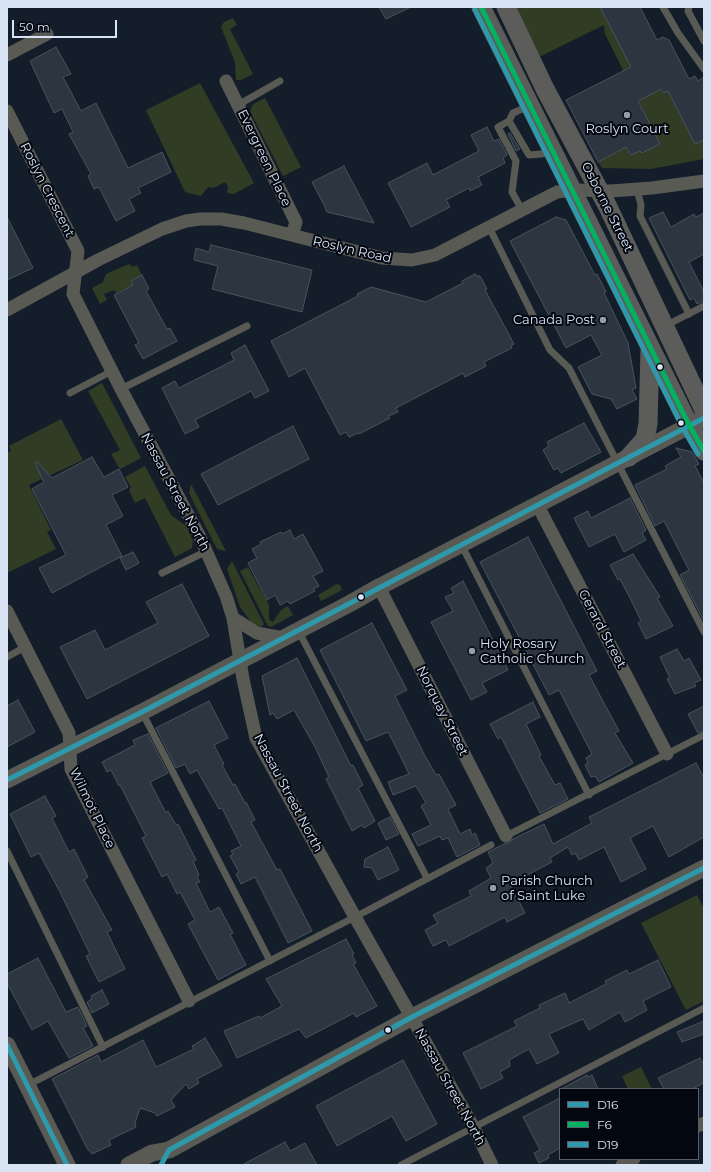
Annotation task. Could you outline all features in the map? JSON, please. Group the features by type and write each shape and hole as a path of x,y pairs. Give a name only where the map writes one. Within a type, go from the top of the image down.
{"main road":[{"name":"Osborne Street","path":"481,7 529,106 574,190 650,346 697,422 704,450"},
{"name":"Osborne Street","path":"506,7 545,88 599,190 704,410"},
{"path":"623,460 645,439 648,424 650,346"}],"street":[{"path":"7,55 48,34"},
{"name":"Evergreen Place","path":"226,81 296,222 292,236"},
{"name":"Roslyn Crescent","path":"7,110 78,251 76,272"},
{"name":"Roslyn Road","path":"7,310 76,272 162,229 200,219 221,219 244,223 382,258 407,261 420,259 435,254 557,192 574,190 637,189 704,181"},
{"name":"Nassau Street North","path":"76,272 73,294 121,389 207,551 226,596 233,618 256,738 474,1128 492,1165"},
{"path":"7,780 142,712 379,586 697,422"},
{"name":"Gerard Street","path":"537,504 667,754"},
{"name":"Norquay Street","path":"379,586 506,836"},
{"name":"Wilmot Place","path":"7,611 68,732 71,769 190,1001"},
{"path":"233,618 257,633 283,638"},
{"path":"129,1165 152,1153 169,1150 412,1017 704,868"},
{"path":"7,1045 68,1165"},
{"path":"161,1165 169,1150"},
{"path":"622,1165 632,1160"}],"lane":[{"path":"663,7 678,33 704,69"},
{"path":"689,7 688,11 704,42"},
{"path":"238,105 280,81"},
{"path":"522,210 512,192 516,161 498,127 509,121 513,113 529,106"},
{"path":"509,121 528,155"},
{"path":"516,161 528,155 554,153"},
{"path":"637,189 641,205 640,216 689,314"},
{"path":"489,227 550,350 568,368 623,460 704,632"},
{"path":"665,327 704,306"},
{"path":"121,389 247,326"},
{"path":"70,393 112,371"},
{"path":"461,544 589,795"},
{"path":"162,573 207,551"},
{"path":"298,630 427,878"},
{"path":"7,657 25,647"},
{"path":"142,712 270,961"},
{"path":"506,836 704,735"},
{"path":"28,1084 270,961 490,845"},
{"path":"7,852 103,1047"},
{"path":"401,1165 704,1008"}],"green space":[{"path":"506,7 600,7 664,93 668,91 695,144 703,140 704,159 651,169 602,168 598,162 626,147 631,155 640,151 642,153 660,144 605,34 604,25 531,61"},
{"path":"233,18 237,25 230,29 253,74 241,80 236,80 235,62 221,27 224,22"},
{"path":"200,83 254,183 234,194 227,193 228,187 225,182 214,188 208,187 201,196 185,192 146,110"},
{"path":"265,98 301,167 283,176 250,111 253,104"},
{"path":"129,264 133,267 137,265 142,275 132,281 133,285 116,293 114,290 104,294 107,300 100,304 92,288 103,282 106,274"},
{"path":"102,383 141,458 120,469 111,454 120,450 88,391"},
{"path":"61,419 83,460 29,485 51,530 47,532 56,549 7,573 7,453 11,451 9,446"},
{"path":"145,466 171,515 186,526 193,541 192,548 175,557 145,498 135,503 129,490 131,487 125,477"},
{"path":"191,484 226,551 217,549 189,493"},
{"path":"232,561 264,624 261,627 251,622 240,607 227,569"},
{"path":"248,567 269,605 269,620 273,622 281,610 288,606 293,615 271,627 268,626 240,571"},
{"path":"337,584 340,585 342,590 321,601 318,595"},
{"path":"697,895 704,909 704,1001 686,1010 641,923"},
{"path":"641,1067 652,1088 628,1088 622,1076"}],"building":[{"path":"379,7 411,7 386,19"},
{"path":"600,7 640,7 657,40 663,37 669,40 689,79 695,76 698,81 704,77 704,140 695,144 668,91 663,93 661,89 638,101 660,144 642,153 640,151 631,155 626,147 598,162 566,100 631,67"},
{"path":"56,47 71,74 63,77 81,111 96,103 128,168 162,152 171,172 138,188 141,193 129,199 135,211 116,221 99,187 94,189 88,176 91,174 69,134 73,132 62,109 54,113 30,61"},
{"path":"487,127 494,141 499,139 507,155 503,158 505,163 478,177 482,185 470,191 469,188 446,200 450,207 411,227 388,183 427,163 433,175 479,151 471,135"},
{"path":"510,133 520,149 516,151 508,134"},
{"path":"344,166 374,223 327,212 312,182"},
{"path":"663,212 671,227 694,214 696,217 704,213 704,254 689,262 704,292 704,301 697,304 694,298 690,300 649,218"},
{"path":"7,217 33,268 7,280"},
{"path":"556,217 566,220 595,275 597,274 606,292 604,293 628,343 636,388 632,390 637,399 617,409 611,399 592,394 578,367 602,355 591,335 566,348 510,241"},
{"path":"211,245 312,270 302,312 212,289 218,266 194,260 196,248 209,252"},
{"path":"475,274 476,276 480,276 487,289 485,290 514,344 511,346 512,348 484,362 486,366 465,377 463,373 396,408 398,412 388,416 390,418 359,434 358,433 349,437 346,432 340,435 305,368 289,377 271,341 358,296 357,294 371,287 426,302 463,283 462,281"},
{"path":"142,275 149,289 146,291 167,329 170,328 177,341 143,359 135,345 139,343 114,295 133,285 131,281"},
{"path":"245,345 269,391 255,398 251,391 195,420 199,427 185,434 162,388 175,381 179,388 234,360 231,353"},
{"path":"584,423 601,452 561,473 558,468 554,470 543,450 549,446 547,442"},
{"path":"293,426 309,459 218,505 201,474"},
{"path":"676,448 692,452 699,464 695,466 704,483 704,621 680,575 689,570 664,521 655,526 635,485 667,469 665,466 681,457"},
{"path":"92,457 104,477 119,469 128,487 112,495 123,516 106,525 122,556 52,593 39,568 66,555 32,489 44,482 35,463 37,462 52,478"},
{"path":"630,498 646,530 642,533 646,540 624,552 615,534 589,547 574,518 588,511 591,518"},
{"path":"290,530 294,539 303,534 323,571 313,576 319,586 313,589 315,591 290,604 288,601 280,605 275,595 267,600 248,563 257,558 252,549 261,544 260,542 281,532 282,534"},
{"path":"528,537 597,671 589,675 619,731 615,733 633,763 599,782 595,776 591,777 585,765 588,763 586,758 592,754 559,690 549,695 480,562"},
{"path":"133,552 139,563 126,570 120,558"},
{"path":"633,554 660,597 657,598 673,626 646,639 638,623 641,621 633,604 620,579 618,580 610,565"},
{"name":"Holy Rosary Catholic Church","path":"463,581 508,670 482,683 487,692 471,700 431,622 453,611 445,597 454,593 451,588"},
{"path":"182,584 209,636 87,699 60,647 95,630 105,650 158,623 146,602"},
{"path":"372,623 407,690 395,696 425,756 436,775 439,774 456,805 448,809 460,834 470,829 472,835 475,833 480,845 457,857 448,838 442,840 440,836 418,846 412,834 431,825 421,806 426,803 416,786 393,795 388,782 409,774 395,745 388,732 366,741 320,650"},
{"path":"677,649 684,661 689,658 701,680 694,683 696,686 675,694 667,679 670,678 660,657"},
{"path":"297,658 351,766 353,765 363,785 358,788 375,821 364,828 362,825 352,831 326,779 329,777 314,745 294,710 277,719 273,713 270,715 262,676"},
{"path":"18,700 35,732 7,747 7,706"},
{"path":"209,701 228,738 214,745 224,764 222,765 233,785 235,784 245,803 246,802 255,820 251,822 277,870 280,869 312,931 288,943 255,877 241,884 236,874 239,872 230,856 233,854 231,851 241,846 222,808 219,809 197,770 190,774 185,764 176,768 156,728"},
{"path":"533,702 540,717 526,724 541,755 539,756 555,785 560,783 568,799 540,813 501,737 498,739 490,724"},
{"path":"704,706 704,730 698,733 688,714"},
{"path":"148,734 168,773 150,782 166,813 168,811 176,825 178,824 196,860 193,861 199,875 197,877 200,882 196,883 210,912 219,907 233,933 230,934 246,965 218,980 188,924 195,920 180,892 177,894 167,874 162,877 142,838 146,836 120,785 119,786 111,770 107,772 102,762 135,745 133,740"},
{"path":"696,763 704,778 704,837 669,857 653,826 630,838 646,869 621,882 604,847 579,860 575,853 572,855 568,847 550,858 552,862 510,884 525,913 507,922 505,917 449,946 446,940 433,946 425,930 438,923 433,915 471,896 469,891 491,878 486,868 493,863 488,852 509,843 513,839 544,824 553,844 592,823 589,817"},
{"path":"45,796 56,816 52,818 69,852 74,849 88,877 84,880 112,930 107,932 125,969 99,982 86,956 90,954 60,892 39,853 31,857 10,814"},
{"path":"390,817 399,834 386,840 378,823"},
{"path":"388,847 399,870 378,880 372,868 364,867 365,859"},
{"path":"346,939 354,954 352,955 356,963 353,964 377,1006 356,1017 354,1013 306,1038 299,1029 237,1058 224,1031 259,1016 260,1018 282,1006 266,979"},
{"path":"38,958 66,1012 78,1007 87,1026 83,1028 93,1046 69,1058 48,1021 32,1030 7,983 7,974"},
{"path":"658,960 671,987 643,1001 647,1010 625,1022 620,1012 589,1030 583,1019 549,1034 559,1053 537,1064 529,1049 509,1060 510,1066 500,1072 503,1078 481,1089 463,1053 517,1026 514,1021 540,1008 539,1005 565,993 569,1003 606,984 605,981 627,970 629,974"},
{"path":"102,990 109,1004 92,1013 87,1002 92,999 91,996"},
{"path":"704,1021 704,1034 682,1042 677,1032"},
{"path":"205,1038 222,1066 197,1079 199,1083 189,1089 186,1084 171,1100 175,1107 157,1116 155,1113 140,1108 135,1123 136,1127 109,1140 111,1145 92,1154 88,1150 52,1079 98,1055 101,1062 143,1040 156,1067 194,1049 192,1046"},
{"path":"700,1058 704,1065 704,1083 694,1088 663,1088 658,1078"},
{"path":"403,1060 437,1124 406,1141 392,1116 337,1146 316,1106"},
{"path":"587,1075 588,1077 592,1075 598,1088 563,1088"},
{"path":"559,1099 559,1149 548,1155 549,1158 539,1163 534,1153 540,1150 523,1117"},
{"path":"285,1142 290,1151 305,1143 317,1165 242,1165"}],"transit line":[{"name":"F6","path":"481,7 689,425 704,451"},
{"name":"D19","path":"475,10 683,428 698,454"},
{"name":"D16","path":"7,780 142,712 704,418"},
{"name":"D16","path":"161,1165 169,1150 412,1017 704,868"},
{"name":"D16","path":"7,1045 67,1165"}],"place":[{"name":"Roslyn Court","path":"627,115"},
{"name":"Canada Post","path":"603,320"},
{"name":"Holy Rosary Catholic Church","path":"472,651"},
{"name":"Parish Church of Saint Luke","path":"493,888"}]}
